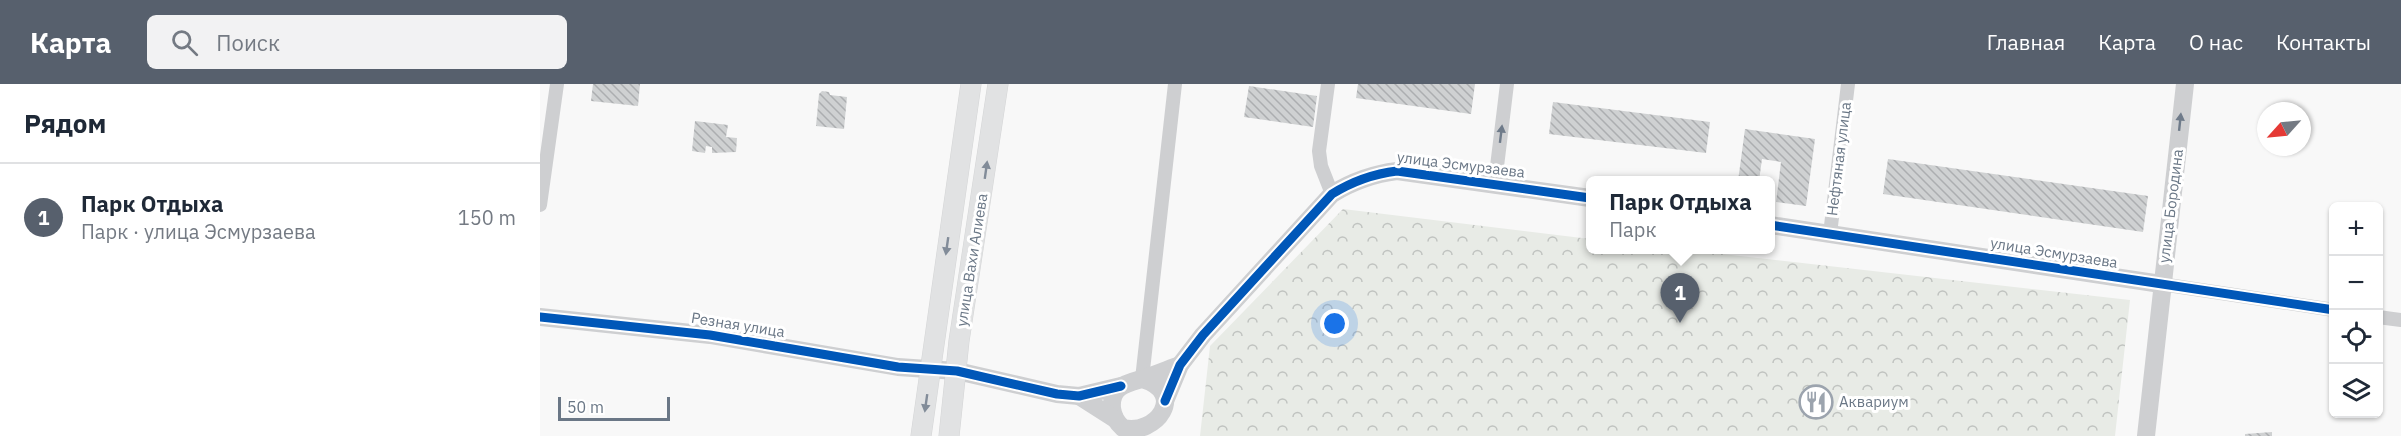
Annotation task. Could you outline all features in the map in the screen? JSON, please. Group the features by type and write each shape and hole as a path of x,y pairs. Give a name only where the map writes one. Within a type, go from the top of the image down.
{"main road":[{"name":"улица Вахи Алиева","path":"921,436 971,84"},
{"name":"улица Вахи Алиева","path":"949,436 998,84"}],"street":[{"path":"540,205 557,84"},
{"path":"1142,379 1175,84"},
{"path":"1328,84 1319,151 1321,166 1332,194"},
{"path":"1495,183 1507,84"},
{"name":"Нефтяная улица","path":"1830,234 1848,84"},
{"name":"улица Бородина","path":"2146,436 2161,284 2185,84"},
{"name":"улица Эсмурзаева","path":"1165,401 1180,365 1203,335 1332,194 1366,176 1397,171 1586,197"},
{"name":"улица Эсмурзаева","path":"1775,226 2329,309"},
{"name":"Резная улица","path":"540,317 710,335 898,367 957,371 1079,396"},
{"path":"2383,318 2401,320"},
{"path":"1079,396 1121,386 1180,365"},
{"path":"1079,396 1121,428 1144,432 1159,430 1165,401 1157,386 1142,379"},
{"path":"1121,386 1112,403 1121,428"}],"green space":[{"path":"1343,209 1586,239 1586,254 1722,254 2130,300 2115,436 1200,436 1210,346"}],"building":[{"path":"593,84 640,84 638,106 591,101"},
{"path":"1358,84 1475,84 1471,114 1356,98"},
{"path":"1249,86 1317,96 1313,127 1244,117"},
{"path":"822,91 829,92 830,95 847,97 844,129 816,126 819,94"},
{"path":"1553,102 1710,122 1706,153 1549,134"},
{"path":"695,121 728,125 726,137 737,138 736,152 712,153 712,147 706,146 705,153 692,151"},
{"path":"1745,129 1815,139 1806,206 1776,202 1781,162 1762,159 1760,176 1739,176"},
{"path":"1888,159 2148,196 2143,232 1883,194"},
{"path":"2272,432 2272,436 2245,436 2245,434"}],"cycle path":[{"path":"1165,401 1180,365 1203,335 1332,194 1348,185 1371,176 1397,171 1586,197"},
{"path":"1775,226 2329,309"},
{"path":"540,317 710,335 898,367 957,371 1057,394 1079,396 1121,386"}],"place":[{"name":"Парк Отдыха","path":"1680,323"},
{"name":"Аквариум","path":"1816,402"}]}
